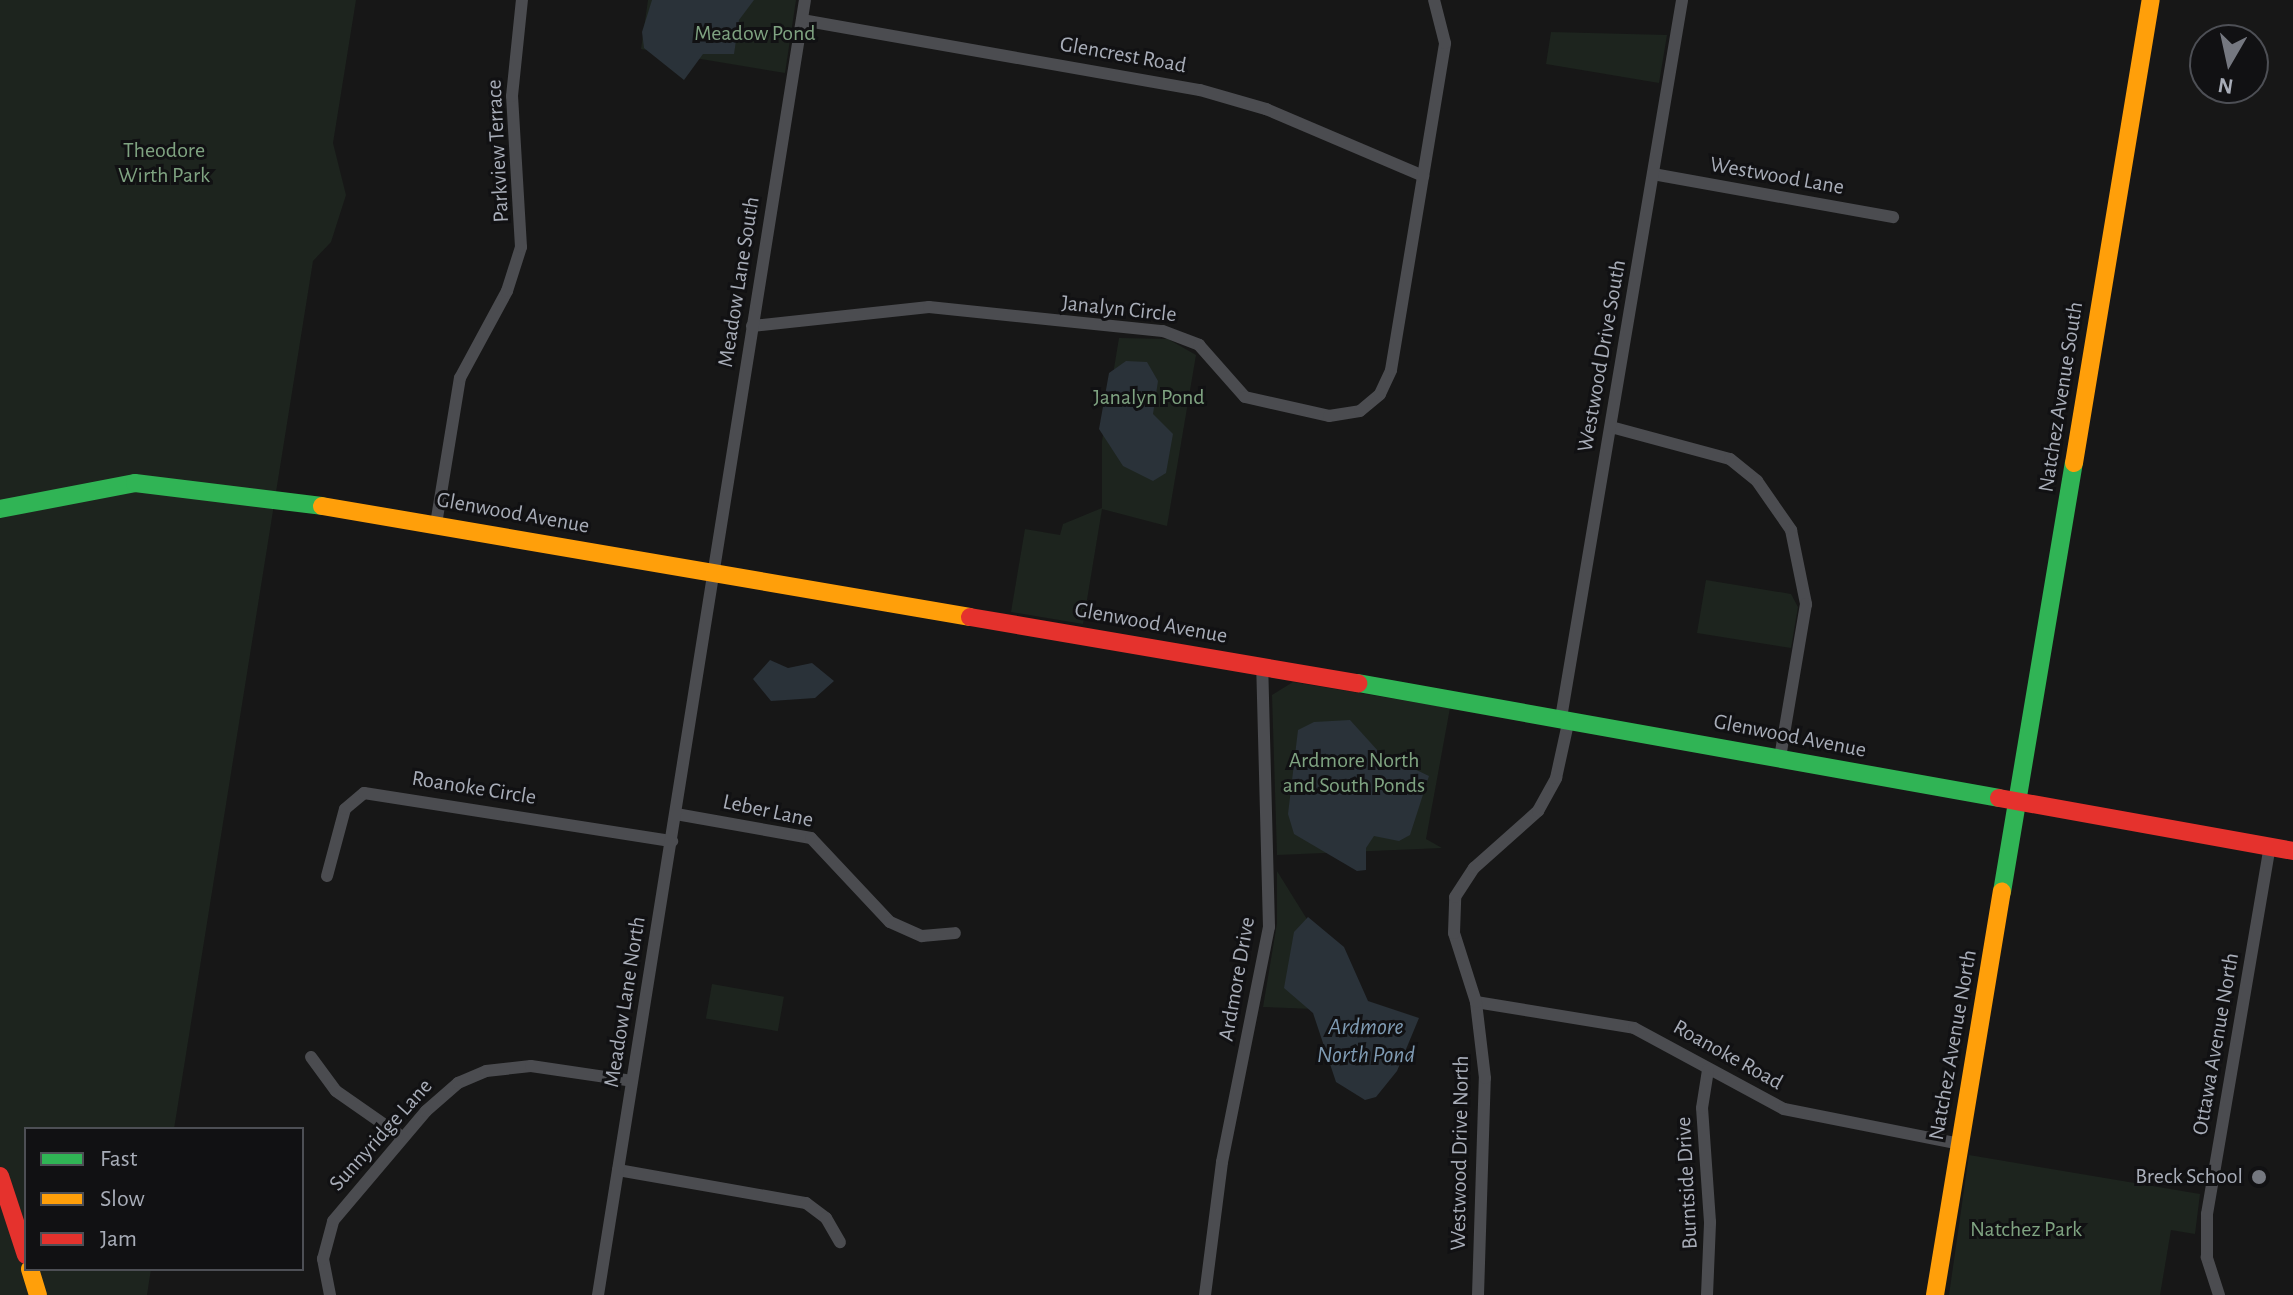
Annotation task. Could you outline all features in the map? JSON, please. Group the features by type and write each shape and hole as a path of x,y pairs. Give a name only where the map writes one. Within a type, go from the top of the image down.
{"street":[{"name":"Parkview Terrace","path":"436,524 460,378 507,291 521,247 512,96 522,0"},
{"name":"Meadow Lane South","path":"712,571 805,0"},
{"name":"Janalyn Circle","path":"752,326 929,307 1163,331 1199,345 1245,397 1345,416 1371,403 1391,370 1445,43 1434,0"},
{"name":"Westwood Drive South","path":"1565,718 1682,0"},
{"name":"Natchez Avenue South","path":"2017,802 2151,0"},
{"name":"Glencrest Road","path":"802,20 1200,90 1266,109 1423,176"},
{"name":"Westwood Lane","path":"1653,174 1893,217"},
{"path":"1611,427 1730,459 1757,481 1791,530 1806,604 1780,758"},
{"name":"Glenwood Avenue","path":"0,509 83,488 164,484 436,524 1565,718 2293,851"},
{"path":"676,814 712,571"},
{"name":"Ardmore Drive","path":"1205,1295 1222,1162 1269,927 1262,667"},
{"name":"Westwood Drive North","path":"1478,1295 1485,1078 1476,1002 1454,933 1455,897 1474,868 1538,811 1556,778 1565,718"},
{"name":"Roanoke Circle","path":"327,876 345,809 364,793 672,841"},
{"name":"Natchez Avenue North","path":"1935,1295 2017,802"},
{"name":"Meadow Lane North","path":"598,1295 676,814"},
{"name":"Leber Lane","path":"676,814 811,838 890,922 932,938 955,933"},
{"name":"Ottawa Avenue North","path":"2219,1295 2207,1257 2208,1209 2270,847"},
{"name":"Roanoke Road","path":"1476,1002 1634,1028 1804,1116 1960,1144"},
{"path":"311,1057 336,1091 402,1137"},
{"name":"Sunnyridge Lane","path":"330,1295 323,1259 333,1221 402,1137 441,1096 486,1071 531,1066 632,1081"},
{"name":"Burntside Drive","path":"1707,1295 1711,1237 1702,1095 1708,1069"},
{"path":"618,1170 806,1203 826,1218 840,1242"},
{"path":"0,1176 24,1249"},
{"path":"31,1271 38,1295"}],"green space":[{"name":"Theodore Wirth Park","path":"0,0 356,0 333,143 346,195 331,242 313,261 174,1127 24,1127 24,1271 151,1271 147,1295 0,1295"},
{"name":"Meadow Pond","path":"648,0 796,0 785,73 641,49"},
{"path":"1551,32 1667,35 1659,83 1546,64"},
{"name":"Janalyn Pond","path":"1119,338 1168,339 1196,355 1167,526 1102,509 1083,624 1011,612 1025,529 1060,535 1063,524 1102,508 1102,441"},
{"path":"1706,580 1791,594 1798,607 1791,648 1697,633"},
{"name":"Ardmore North and South Ponds","path":"1293,682 1450,708 1426,839 1442,848 1277,855 1272,695"},
{"path":"1277,871 1364,1011 1263,1007 1277,923"},
{"path":"712,984 784,997 778,1031 706,1018"},
{"name":"Natchez Park","path":"1969,1155 2200,1194 2195,1234 2171,1230 2160,1295 1949,1295"}],"water":[{"name":"Meadow Pond","path":"652,0 754,0 739,20 734,54 703,54 684,80 644,48 642,32"},
{"name":"Janalyn Pond","path":"1126,361 1147,362 1158,381 1153,414 1173,434 1166,473 1153,481 1123,466 1099,429 1109,373"},
{"path":"770,660 788,668 812,663 834,681 815,698 771,701 753,679"},
{"path":"1350,720 1379,752 1429,776 1410,835 1399,841 1374,836 1366,848 1366,870 1357,871 1294,834 1288,814 1298,730 1314,722"},
{"name":"Ardmore North Pond","path":"1308,917 1344,947 1368,1001 1419,1018 1397,1071 1376,1097 1365,1100 1336,1082 1313,1013 1284,988 1294,932"}],"traffic: fast":[{"path":"2002,892 2074,463"},
{"path":"0,509 135,483 322,506"},
{"path":"1358,683 1999,798"}],"traffic: slow":[{"path":"2074,463 2151,0"},
{"path":"322,506 970,617"},
{"path":"1935,1295 2002,892"},
{"path":"31,1271 38,1295"}],"traffic: jam":[{"path":"970,617 1358,683"},
{"path":"1999,798 2293,851"},
{"path":"0,1176 24,1249"}],"place":[{"name":"Breck School","path":"2259,1177"}]}
